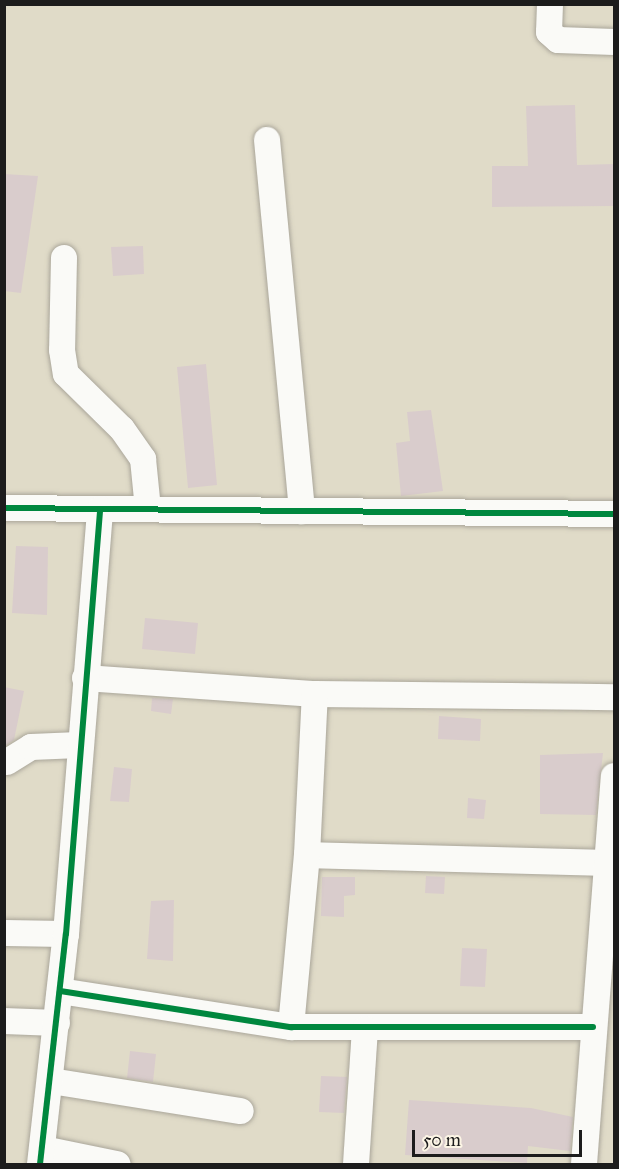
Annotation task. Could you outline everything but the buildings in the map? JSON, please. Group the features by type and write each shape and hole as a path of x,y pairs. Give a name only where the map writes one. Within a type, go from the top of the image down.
{"street":[{"path":"550,4 549,32 558,40 615,42"},
{"path":"267,140 302,511"},
{"path":"64,258 62,350 66,374 122,429 142,459 148,509"},
{"path":"4,508 615,514"},
{"path":"100,509 79,746 66,934 41,1157 117,1164"},
{"path":"85,678 315,694 615,697"},
{"path":"291,1027 307,855 315,694"},
{"path":"7,762 31,747 79,746"},
{"path":"584,1164 605,863 615,776"},
{"path":"307,855 605,863"},
{"path":"4,933 66,934"},
{"path":"60,992 291,1027 365,1029 593,1027"},
{"path":"4,1021 57,1023"},
{"path":"356,1164 365,1029"},
{"path":"51,1081 241,1112"}],"cycle path":[{"path":"4,508 614,514"},
{"path":"40,1164 66,934 100,509"},
{"path":"60,991 291,1027 593,1027"}]}
